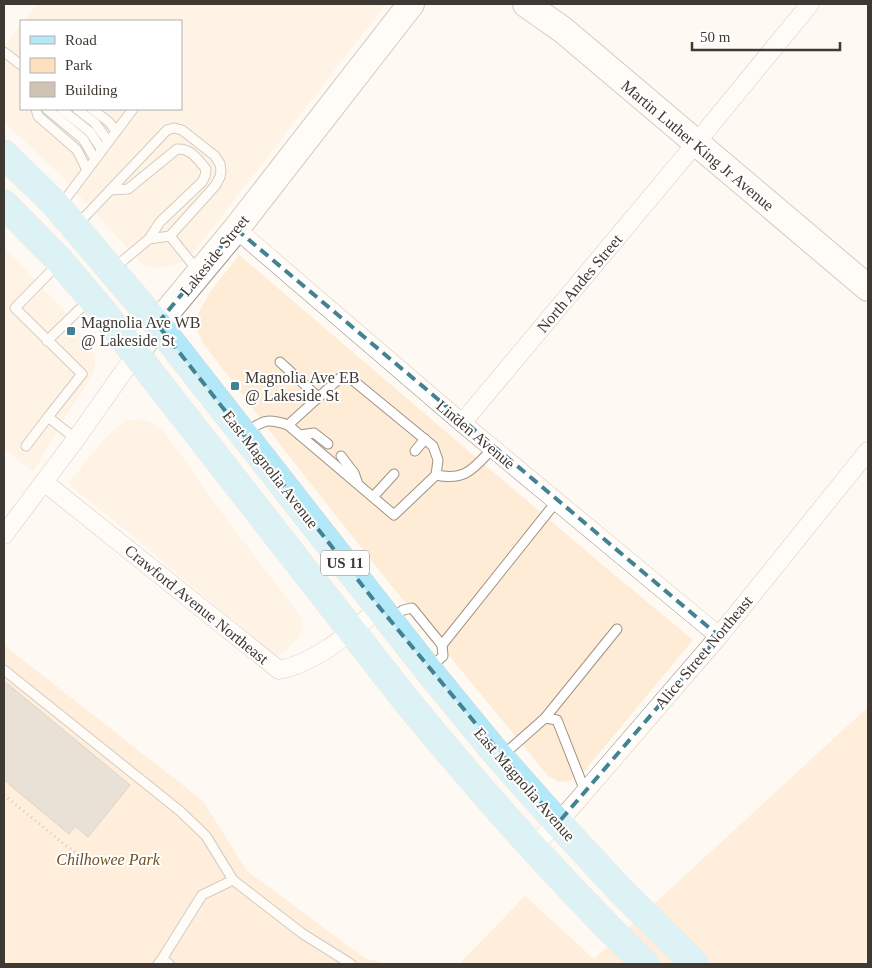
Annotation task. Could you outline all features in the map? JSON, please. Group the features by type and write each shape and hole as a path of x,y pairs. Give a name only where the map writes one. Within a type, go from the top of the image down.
{"main road":[{"name":"East Magnolia Avenue","path":"4,154 67,218 112,269 428,670 500,758 621,891 695,964"},
{"name":"US 11","path":"4,204 60,261 91,298 456,762 597,917 645,964"}],"street":[{"name":"Lakeside Street","path":"4,535 76,439 157,324 236,229 411,4"},
{"name":"Martin Luther King Jr Avenue","path":"526,4 563,30 868,288"},
{"name":"North Andes Street","path":"462,423 810,4"},
{"name":"Linden Avenue","path":"236,229 462,423 719,636"},
{"name":"Alice Street Northeast","path":"532,847 558,823 719,636 868,451"},
{"name":"Crawford Avenue Northeast","path":"44,482 279,670 293,668 303,663 352,631 385,614"}],"lane":[{"path":"4,52 20,64"},
{"path":"36,110 38,116 77,150 87,170"},
{"path":"48,110 83,140 95,159"},
{"path":"62,110 90,132 102,150"},
{"path":"78,110 95,123 108,141"},
{"path":"93,110 109,122 116,131"},
{"path":"67,218 87,170 132,110"},
{"path":"67,218 111,190 166,130 174,128 182,130 215,156 220,164 220,177 215,186 170,236 149,239"},
{"path":"111,190 128,188 177,149 183,148 190,152 206,169 202,182 160,222 149,239 112,269"},
{"path":"170,236 200,273"},
{"path":"26,446 82,374 15,308 60,261"},
{"path":"47,341 91,298"},
{"path":"280,362 318,397"},
{"path":"243,433 263,421 275,421 288,425 394,515 436,475 438,460 433,446 349,377 341,377 288,425"},
{"path":"48,417 76,439"},
{"path":"300,435 314,433 328,444"},
{"path":"415,451 425,440"},
{"path":"436,475 458,477 472,470 493,448"},
{"path":"341,456 354,473 358,484"},
{"path":"373,497 394,474"},
{"path":"442,645 556,502"},
{"path":"385,614 412,608 442,645 443,656 428,670"},
{"path":"500,758 545,718 617,629"},
{"path":"4,670 180,811 206,836 233,880 303,934 351,964"},
{"path":"545,718 557,720 585,791"},
{"path":"163,962 202,895 233,880"}],"path":[{"path":"4,795 65,845 86,859"}],"highlighted area":[{"path":"236,229 719,636 558,823 380,608 157,324"}],"shaded area":[{"path":"37,4 386,4 194,252 183,262 154,268 142,264 60,175 4,122 4,46 20,25 20,110 182,110 182,20 25,20"},
{"path":"4,247 66,313 95,355 95,368 88,383 33,472 4,448"},
{"path":"239,255 693,640 582,774 570,781 559,782 548,776 386,579 203,343 196,324 199,312 210,292"},
{"path":"137,419 148,421 163,430 230,524 303,619 303,628 298,638 284,652 275,656 74,489 69,482 108,435 125,421"}],"green space":[{"name":"Chilhowee Park","path":"4,645 203,801 247,871 365,958 387,964 4,964"},
{"path":"868,707 868,964 459,964 525,896 594,959"}],"building":[{"path":"4,681 130,785 88,837 75,826 69,834 4,780"}],"place":[{"name":"Magnolia Ave WB @ Lakeside St","path":"71,331"},
{"name":"Magnolia Ave EB @ Lakeside St","path":"235,386"}]}
